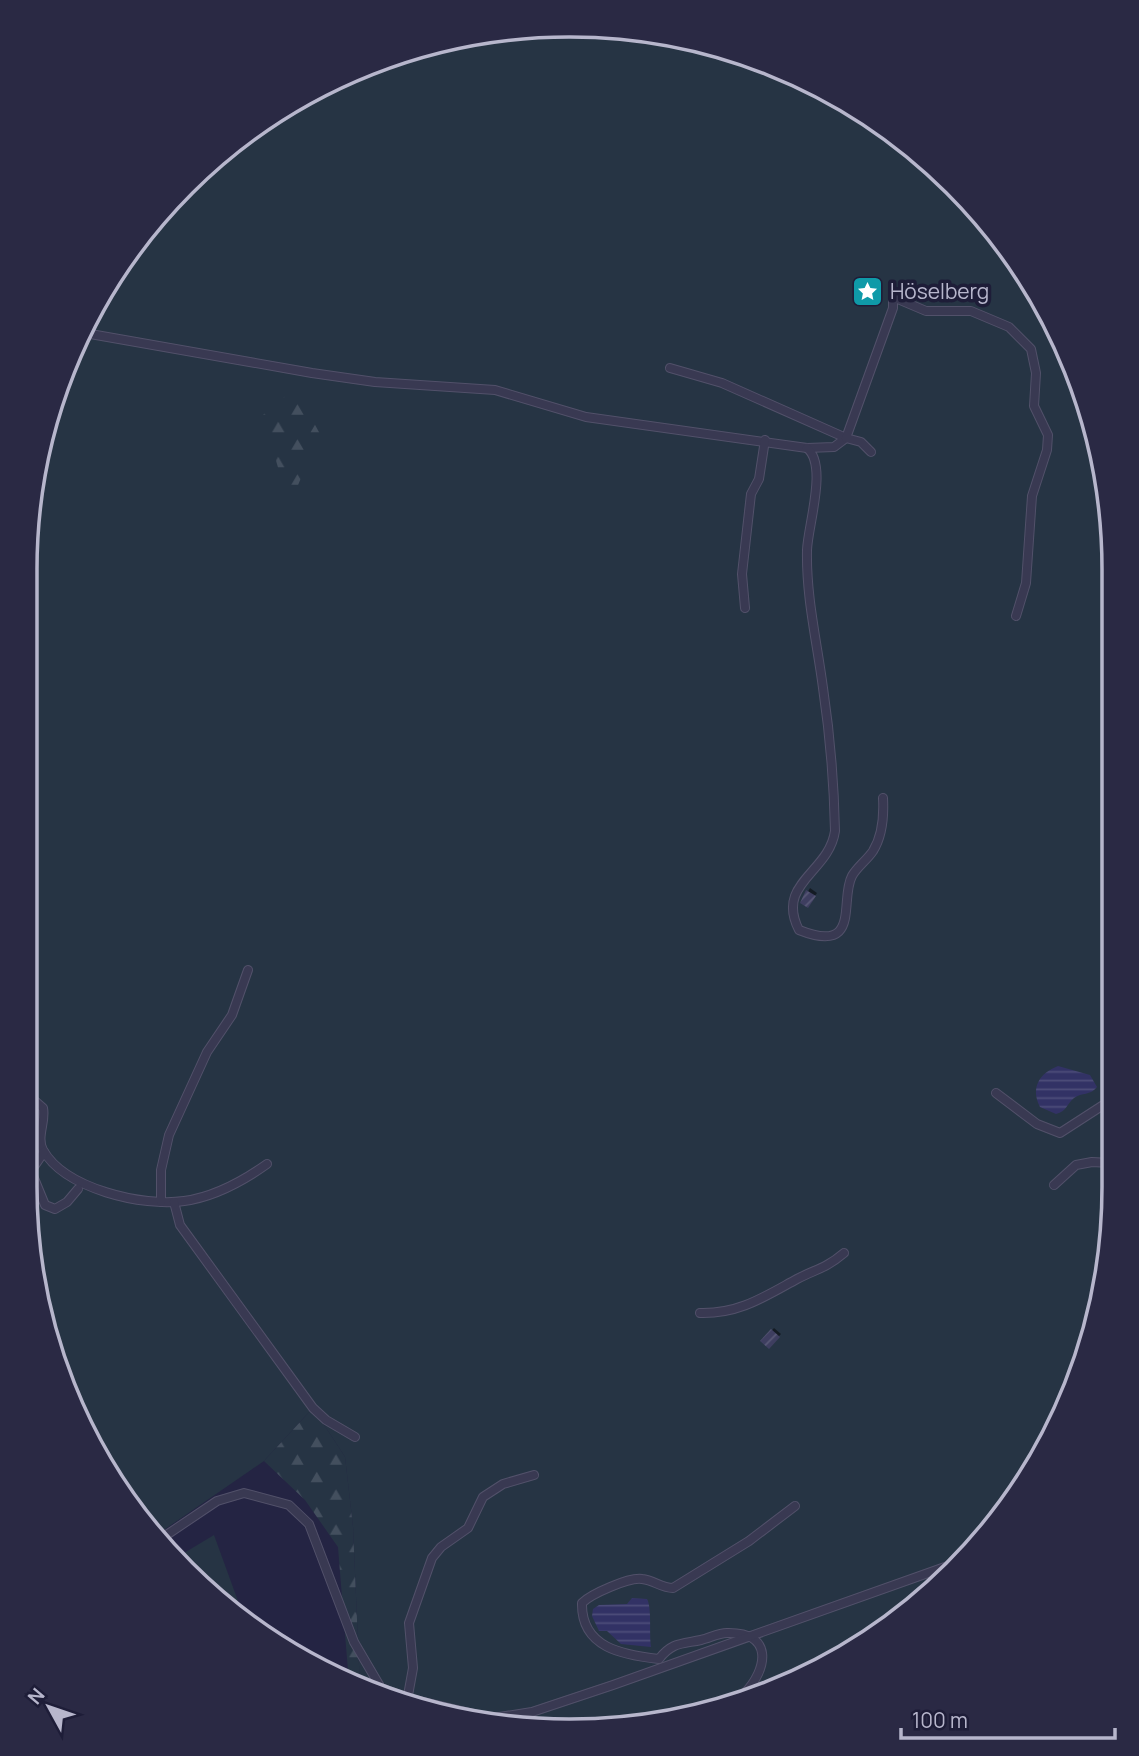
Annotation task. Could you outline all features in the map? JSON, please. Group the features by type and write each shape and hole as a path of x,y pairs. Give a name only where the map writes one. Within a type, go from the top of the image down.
{"lane":[{"path":"92,334 374,382 495,390 586,417 807,448 834,447 846,438 870,365 893,308 893,297 926,311 971,310 1009,327 1031,349 1036,373 1034,406 1048,435 1047,450 1032,496 1026,583 1016,616"},
{"path":"670,368 722,383 846,438 861,442 871,452"},
{"path":"745,608 742,574 751,494 759,479 765,440"},
{"path":"807,448 816,458 818,471 808,536 807,586 826,706 835,831 831,849 806,876 794,897 792,914 799,930 819,936 840,930 846,922 851,877 874,850 884,818 883,798"},
{"path":"161,1202 161,1170 169,1135 207,1052 232,1015 248,970"},
{"path":"996,1093 1037,1124 1060,1133 1102,1106"},
{"path":"37,1103 44,1108 41,1139 44,1152 64,1171 96,1189 161,1202 174,1202 216,1192 267,1164"},
{"path":"37,1162 44,1152"},
{"path":"1054,1185 1076,1166 1102,1163"},
{"path":"37,1186 45,1205 55,1209 67,1202 78,1189"},
{"path":"174,1202 180,1224 296,1385 326,1420 355,1437"},
{"path":"700,1313 723,1313 759,1302 801,1277 820,1271 844,1253"},
{"path":"408,1694 413,1668 409,1623 432,1558 441,1547 463,1534 483,1497 508,1482 534,1475"},
{"path":"167,1535 217,1501 244,1493 289,1505 309,1524 354,1642 378,1684"},
{"path":"748,1688 763,1669 763,1656 757,1642 748,1635 724,1632 701,1640 680,1641 667,1649 659,1659 627,1655 607,1649 591,1636 582,1618 582,1603 592,1593 636,1578 657,1583 664,1588 673,1588 749,1541 795,1506"},
{"path":"510,1716 532,1712 601,1689 940,1568"}],"green space":[{"path":"535,38 639,41 741,65 805,92 865,127 921,169 970,218 992,245 1031,303 1062,366 1084,432 1098,500 1102,570 1102,1186 1098,1256 1074,1358 1047,1422 1012,1482 970,1538 921,1587 894,1609 836,1648 773,1679 707,1701 639,1715 570,1719 500,1715 432,1701 359,1676 353,1527 345,1457 313,1408 264,1461 163,1531 108,1453 92,1422 65,1358 47,1290 41,1256 37,1186 37,570 41,500 65,398 77,366 108,303 147,245 169,218 218,169 245,147 303,108 334,92 366,77 432,55 500,41"},
{"path":"295,388 320,434 289,506 263,415"},
{"path":"313,1408 345,1457 353,1527 359,1676 348,1671 338,1547 305,1500 264,1461"},
{"path":"214,1535 239,1604 218,1587 184,1553"}],"shaded area":[{"path":"1058,1066 1090,1075 1097,1087 1092,1092 1074,1098 1056,1114 1040,1107 1036,1093 1042,1077"},
{"path":"632,1598 647,1599 651,1647 621,1644 607,1631 599,1631 592,1616 593,1609 599,1605 627,1604"}],"building":[{"path":"806,890 816,896 808,908 800,903"},
{"path":"771,1329 780,1337 769,1349 760,1341"}],"place":[{"name":"Höselberg","path":"867,291"}]}
